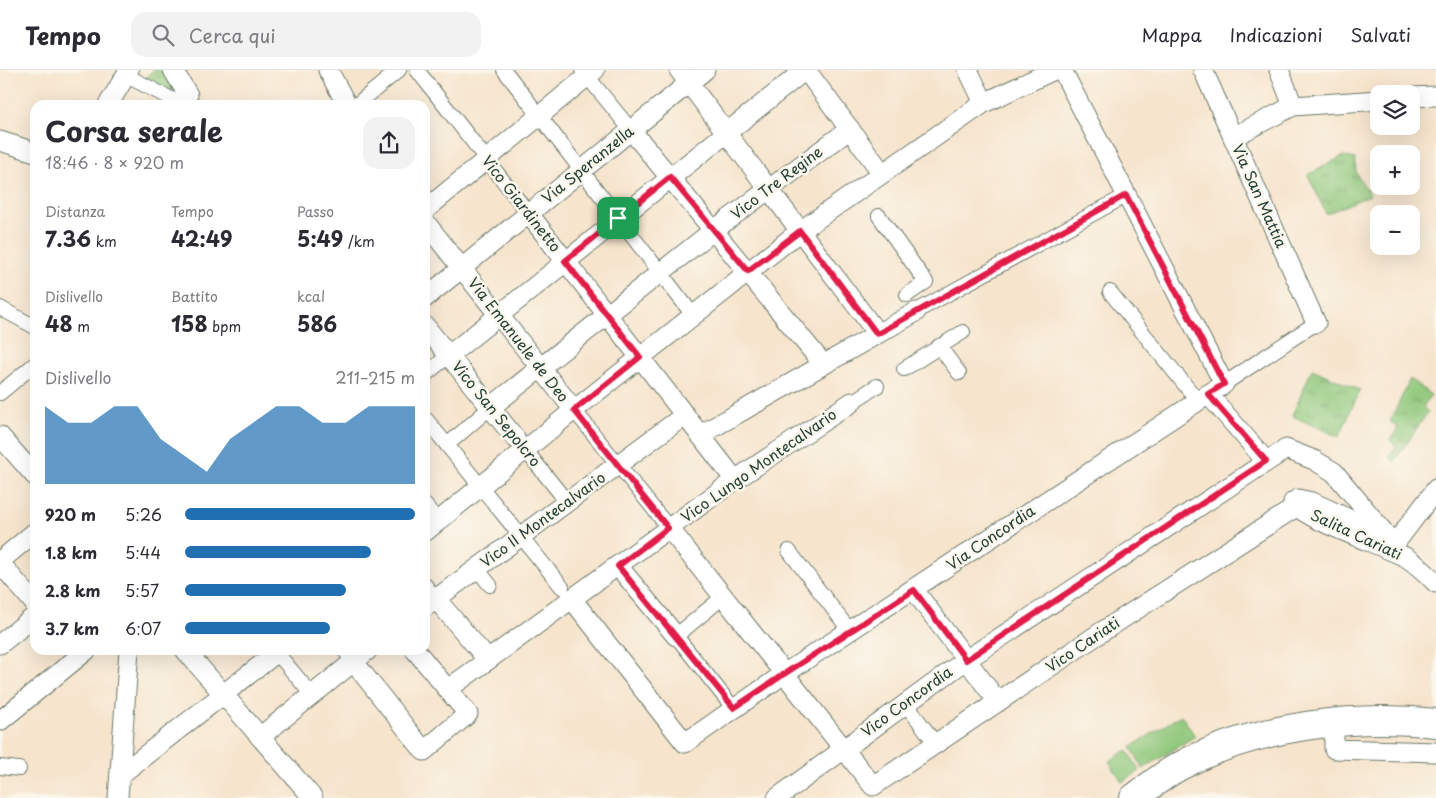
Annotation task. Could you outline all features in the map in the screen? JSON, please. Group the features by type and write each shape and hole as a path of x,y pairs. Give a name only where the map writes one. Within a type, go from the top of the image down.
{"main road":[{"path":"1134,798 1166,774 1218,750 1287,730 1390,720 1436,723"}],"street":[{"path":"173,70 187,100"},
{"path":"328,70 344,100"},
{"path":"362,100 399,70"},
{"name":"Vico Giardinetto","path":"417,70 735,480"},
{"path":"504,70 693,315"},
{"name":"Via Speranzella","path":"430,294 631,130 684,77 705,70"},
{"path":"430,371 618,218 806,70 882,173"},
{"path":"968,70 984,103"},
{"path":"432,526 480,486 520,444 574,410 800,231 859,188 984,103 1054,70"},
{"path":"1062,70 1126,195 1210,393"},
{"name":"Via San Mattia","path":"1202,70 1316,323"},
{"path":"1279,70 1293,106"},
{"path":"110,100 123,72 184,100"},
{"path":"430,206 539,116 588,72 631,130 824,364"},
{"path":"684,77 877,334"},
{"path":"1420,97 1436,96"},
{"path":"1233,137 1293,106 1370,101"},
{"name":"Vico Tre Regine","path":"447,445 540,368 714,230 850,129"},
{"path":"0,141 30,150"},
{"path":"700,435 1126,195"},
{"path":"879,216 926,282 907,295"},
{"name":"Via Emanuele de Deo","path":"430,228 873,786"},
{"path":"1110,292 1210,393 1266,461"},
{"path":"0,308 30,324"},
{"path":"1210,393 1316,323"},
{"path":"904,369 963,332"},
{"name":"Vico San Sepolcro","path":"430,333 567,502"},
{"path":"939,346 959,373"},
{"path":"0,393 30,368"},
{"name":"Vico Lungo Montecalvario","path":"448,689 488,660 567,593 618,566 735,480 877,386"},
{"name":"Via Concordia","path":"784,674 1210,393"},
{"name":"Vico II Montecalvario","path":"430,596 477,569 685,416"},
{"path":"430,424 567,593 685,743 784,674"},
{"path":"0,436 30,470"},
{"name":"Salita Cariati","path":"1266,461 1290,449 1334,472 1387,536"},
{"name":"Vico Concordia","path":"777,798 966,660 1266,461"},
{"path":"1387,536 1400,540 1436,489"},
{"name":"Salita Cariati","path":"1387,536 1312,502 1296,500 1294,504 1296,507 1407,558 1436,583"},
{"name":"Vico Cariati","path":"873,786 1103,631 1296,507"},
{"path":"30,536 0,562 30,598"},
{"path":"789,551 850,631"},
{"path":"618,566 734,708"},
{"path":"477,569 490,585"},
{"path":"914,590 998,702"},
{"path":"676,636 723,597"},
{"path":"430,598 488,660"},
{"path":"0,644 30,620"},
{"path":"0,721 77,655"},
{"path":"118,798 129,655"},
{"path":"192,655 224,695 313,798"},
{"path":"120,775 273,655"},
{"path":"281,655 312,695"},
{"path":"260,737 312,695 354,655"},
{"path":"356,655 424,752 468,714 419,655"},
{"path":"906,704 936,744"},
{"path":"1334,724 1334,748 1436,752"},
{"path":"0,768 19,769"}],"green space":[{"path":"153,70 163,70 182,98 146,78"},
{"path":"1343,156 1355,159 1356,173 1370,195 1326,214 1308,175"},
{"path":"1312,369 1360,390 1339,437 1292,416"},
{"path":"1410,379 1431,395 1423,407 1428,412 1394,462 1389,457 1396,446 1390,440 1398,428 1390,422"},
{"path":"1181,715 1195,736 1143,769 1131,747"},
{"path":"1127,750 1140,771 1122,782 1109,761"}],"route":[{"path":"670,177 748,271 800,231 877,334 1126,195 1224,384 1208,394 1266,461 966,660 914,590 734,708 618,566 668,528 574,410 640,357 565,261 618,218 670,177"}]}
